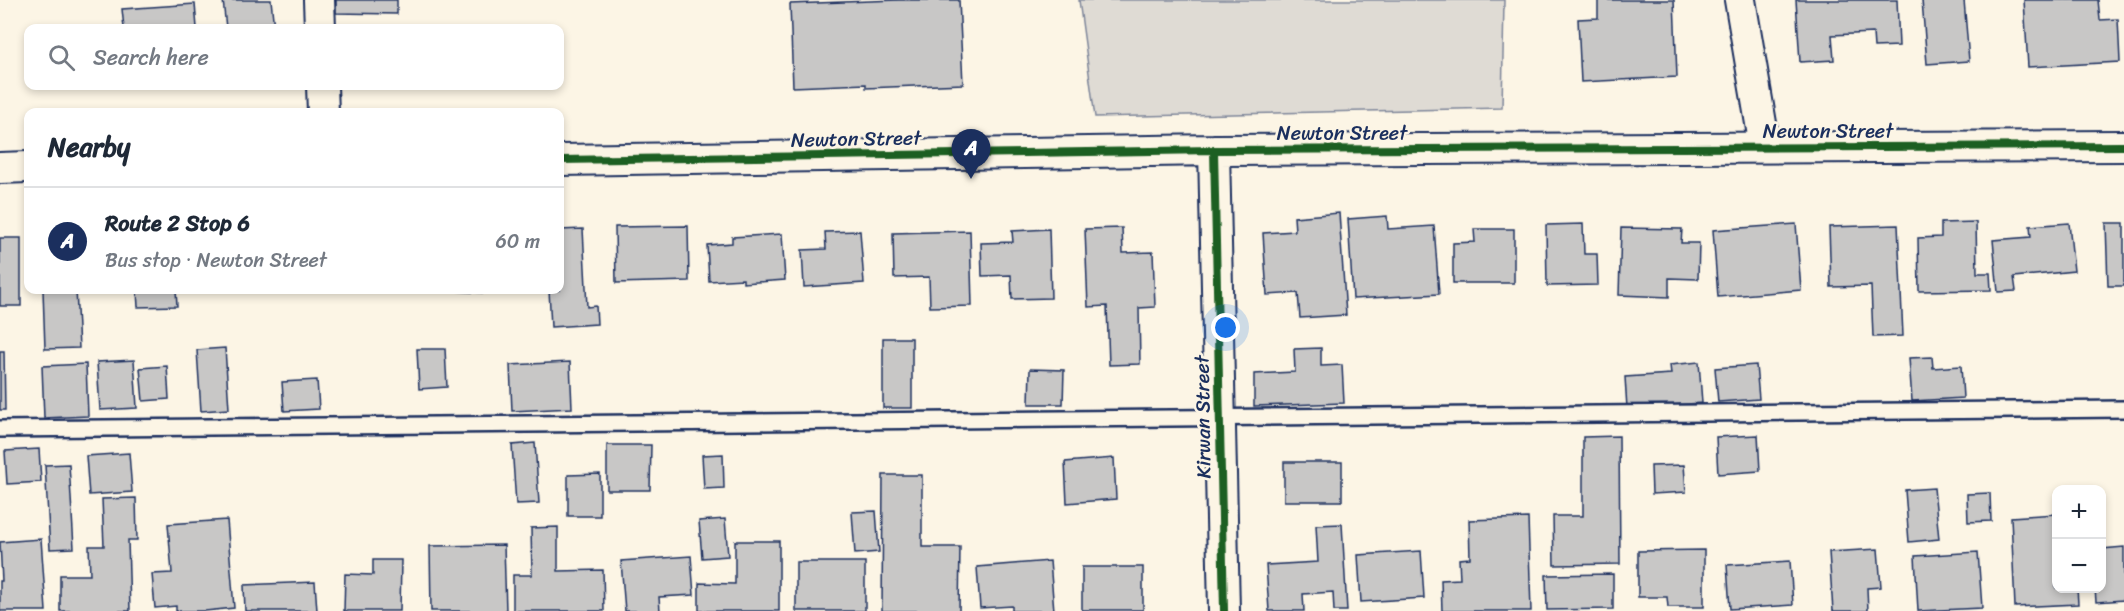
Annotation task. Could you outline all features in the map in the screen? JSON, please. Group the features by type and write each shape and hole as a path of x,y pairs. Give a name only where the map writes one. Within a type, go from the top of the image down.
{"street":[{"path":"319,0 320,24"},
{"path":"1740,0 1765,147"},
{"path":"322,90 323,108"},
{"name":"Newton Street","path":"564,160 1214,150 2124,146"},
{"name":"Kirwan Street","path":"1214,150 1224,611"},
{"path":"0,168 24,167"}],"lane":[{"path":"0,429 2124,409"}],"shaded area":[{"path":"1079,0 1504,0 1502,108 1095,117"}],"building":[{"path":"223,0 271,0 274,24 226,24"},
{"path":"336,0 397,0 397,14 336,13"},
{"path":"959,0 963,84 866,88 866,84 793,87 790,4"},
{"path":"1598,0 1674,0 1677,77 1581,82 1578,19 1598,18"},
{"path":"1796,0 1897,0 1899,46 1874,47 1873,33 1832,35 1834,60 1800,62"},
{"path":"1922,0 1964,0 1969,61 1927,64"},
{"path":"2024,0 2098,0 2100,20 2118,19 2120,62 2028,67"},
{"path":"195,4 197,24 124,24 122,9"},
{"path":"1339,213 1346,315 1300,318 1298,293 1267,295 1263,233 1295,231 1294,217"},
{"path":"1387,216 1388,229 1434,226 1439,294 1353,299 1348,219"},
{"path":"1976,222 1977,273 1990,273 1991,290 1919,291 1918,238 1941,237 1941,223"},
{"path":"2069,223 2074,271 2014,277 2016,291 1998,292 1993,240 2031,237 2030,226"},
{"path":"2106,223 2124,223 2124,286 2108,286"},
{"path":"1583,224 1584,254 1597,254 1598,285 1547,286 1546,225"},
{"path":"1796,224 1801,290 1718,297 1713,230"},
{"path":"1898,225 1903,336 1873,337 1871,286 1831,287 1829,227"},
{"path":"688,226 689,281 616,283 615,227"},
{"path":"1122,228 1123,253 1153,252 1155,307 1139,308 1140,364 1109,365 1107,306 1088,307 1085,229"},
{"path":"1621,228 1682,229 1681,243 1699,243 1698,279 1669,278 1669,297 1619,295"},
{"path":"583,229 587,307 596,306 597,324 551,327 549,294 564,294 564,230"},
{"path":"1049,229 1051,298 1012,299 1011,275 982,276 981,243 1013,242 1012,231"},
{"path":"1474,229 1514,229 1514,283 1453,283 1453,243 1475,242"},
{"path":"860,231 864,283 804,287 802,250 826,249 825,232"},
{"path":"970,231 972,306 930,307 929,277 894,278 893,233"},
{"path":"782,234 785,280 743,283 743,279 709,281 707,245 732,243 732,237"},
{"path":"0,238 21,238 21,306 0,306"},
{"path":"43,294 76,294 79,348 45,349"},
{"path":"137,294 176,294 177,306 138,307"},
{"path":"883,338 912,338 912,408 883,408"},
{"path":"225,348 229,409 201,411 197,350"},
{"path":"1321,348 1321,366 1342,365 1344,403 1254,406 1254,374 1295,372 1294,349"},
{"path":"417,349 445,349 447,387 419,389"},
{"path":"0,351 4,351 5,410 0,410"},
{"path":"1932,357 1933,368 1961,366 1963,398 1912,401 1909,358"},
{"path":"134,360 137,408 100,410 97,362"},
{"path":"570,362 572,408 512,411 510,365"},
{"path":"1699,362 1702,403 1627,408 1625,377 1671,374 1670,365"},
{"path":"86,364 88,416 44,418 42,366"},
{"path":"1756,365 1759,399 1718,402 1715,368"},
{"path":"167,366 169,399 143,401 140,368"},
{"path":"1030,369 1064,370 1063,404 1029,404"},
{"path":"317,380 319,409 284,411 282,382"},
{"path":"1758,435 1760,471 1718,474 1716,437"},
{"path":"1619,436 1620,564 1554,565 1553,516 1583,516 1583,437"},
{"path":"535,443 539,503 516,504 512,445"},
{"path":"607,445 651,445 650,490 607,490"},
{"path":"39,449 41,482 7,484 5,451"},
{"path":"129,453 132,492 89,495 86,456"},
{"path":"723,454 724,488 704,489 702,455"},
{"path":"1114,458 1116,499 1067,503 1065,462"},
{"path":"1284,462 1342,462 1342,501 1284,501"},
{"path":"69,464 74,548 50,549 45,465"},
{"path":"1684,465 1686,492 1652,494 1651,466"},
{"path":"600,474 600,516 568,516 568,475"},
{"path":"883,475 922,475 922,547 960,547 959,611 882,611"},
{"path":"1934,488 1939,539 1909,542 1905,490"},
{"path":"1990,493 1991,521 1968,522 1967,494"},
{"path":"136,498 137,540 128,540 130,611 60,611 60,575 90,575 89,546 104,546 102,499"},
{"path":"876,511 879,552 855,554 852,512"},
{"path":"2052,514 2052,593 2077,593 2078,604 2015,607 2011,517"},
{"path":"1528,518 1531,611 1442,611 1441,580 1460,579 1459,559 1470,558 1469,520"},
{"path":"725,519 728,556 702,558 699,521"},
{"path":"227,520 234,608 176,611 176,606 155,608 152,574 172,573 168,524"},
{"path":"1342,524 1347,611 1334,611 1333,592 1303,594 1304,611 1269,611 1266,565 1318,562 1316,525"},
{"path":"558,527 558,571 603,570 604,611 513,611 513,575 532,575 531,528"},
{"path":"41,539 46,611 0,611 0,581 2,581 0,542"},
{"path":"735,541 779,541 779,611 699,611 699,583 735,584"},
{"path":"504,545 506,611 431,611 430,546"},
{"path":"2124,547 2124,600 2096,602 2095,593 2106,593 2106,549"},
{"path":"1878,549 1881,587 1867,588 1868,611 1833,611 1829,552"},
{"path":"1704,550 1704,607 1668,607 1667,597 1638,597 1638,551"},
{"path":"1421,551 1424,598 1361,602 1358,555"},
{"path":"1978,552 1982,608 1918,611 1915,556"},
{"path":"691,556 694,595 659,597 660,611 625,611 621,561"},
{"path":"373,560 401,560 400,611 344,611 345,574 373,575"},
{"path":"1050,561 1054,611 1012,611 1012,606 980,608 977,567"},
{"path":"1790,561 1793,605 1730,609 1727,565"},
{"path":"796,562 865,562 865,611 796,611"},
{"path":"1082,567 1143,567 1143,610 1082,610"},
{"path":"1613,574 1613,609 1547,610 1546,575"},
{"path":"315,582 317,611 245,611 244,585"}],"cycle path":[{"path":"564,160 1214,150 2124,146"},
{"path":"1214,150 1224,611"}],"place":[{"name":"Route 2 Stop 6","path":"971,179"}]}
